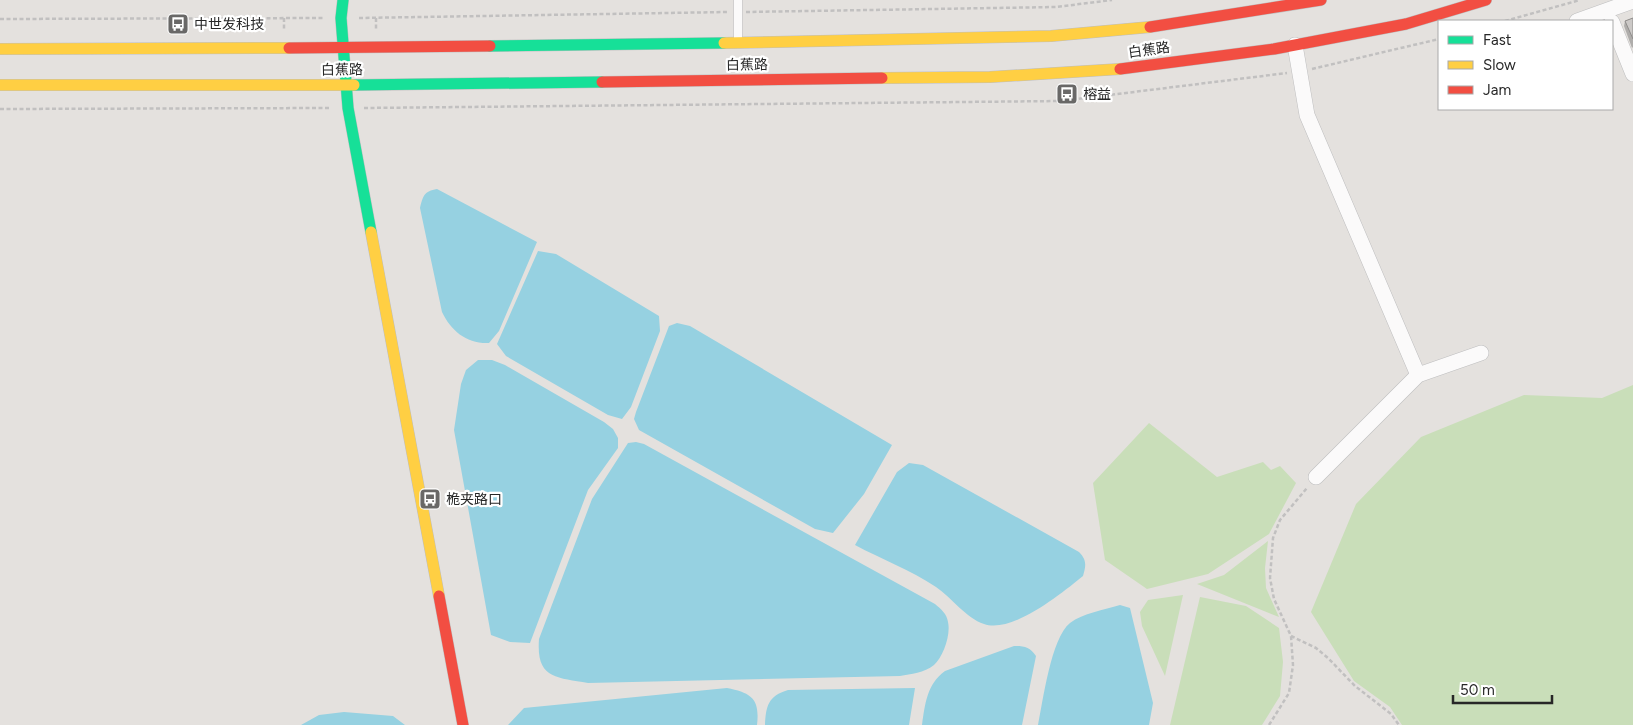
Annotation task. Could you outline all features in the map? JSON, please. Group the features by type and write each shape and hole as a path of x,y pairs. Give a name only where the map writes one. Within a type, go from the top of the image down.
{"main road":[{"path":"343,0 340,18 348,108 463,725"},
{"name":"白蕉路","path":"0,49 738,44 1051,36 1156,26 1321,0"},
{"name":"白蕉路","path":"0,86 346,85 990,77 1116,70 1295,45 1451,16 1486,0"}],"street":[{"path":"1581,20 1608,13 1633,1"},
{"path":"1613,25 1633,74"},
{"path":"1295,45 1307,115 1418,376"},
{"path":"1316,477 1418,376 1481,352"}],"lane":[{"path":"738,0 738,44"}],"path":[{"path":"0,19 340,18 1056,7 1112,0"},
{"path":"1509,20 1580,0"},
{"path":"1269,725 1289,693 1293,665 1292,636 1274,599 1270,578 1273,538 1280,520 1316,477"},
{"path":"1292,636 1316,648 1355,686 1391,714 1400,725"}],"green space":[{"path":"1633,385 1633,725 1402,725 1390,707 1354,681 1311,612 1356,504 1421,437 1524,395 1602,398"},
{"path":"1149,423 1217,477 1263,462 1271,470 1280,466 1296,483 1269,534 1208,574 1147,589 1105,560 1093,483"},
{"path":"1268,541 1265,568 1266,588 1279,617 1197,584 1224,575"},
{"path":"1183,595 1165,676 1142,626 1140,612 1148,600"},
{"path":"1200,597 1246,606 1279,628 1283,662 1280,696 1262,725 1170,725"}],"water":[{"path":"437,189 537,242 499,331 489,343 467,339 450,325 442,312 420,208 425,195 429,191"},
{"path":"538,251 556,254 659,316 660,331 631,407 622,419 608,415 506,356 497,344"},
{"path":"677,323 690,326 892,445 864,494 833,533 815,529 639,430 634,419 636,412 669,326"},
{"path":"478,360 492,360 505,365 604,422 613,429 618,438 618,448 588,490 530,643 510,642 491,635 454,430 461,384 466,370"},
{"path":"628,443 644,444 935,604 945,614 949,627 946,645 940,657 934,665 926,670 900,676 588,683 550,674 541,662 539,639 592,499"},
{"path":"909,463 923,465 1079,552 1085,563 1083,576 1050,601 1022,618 995,626 977,621 926,581 855,545 897,472"},
{"path":"1120,605 1130,608 1153,703 1149,725 1038,725 1049,671 1063,631 1070,623 1081,617"},
{"path":"1014,646 1027,648 1036,656 1022,725 922,725 928,695 939,676 945,671"},
{"path":"727,688 743,692 752,699 757,709 757,725 508,725 524,708"},
{"path":"915,688 909,725 765,725 769,703 776,695 788,690"},
{"path":"344,712 393,716 405,725 301,725 319,715"}],"building":[{"path":"1633,18 1633,39 1625,21"}],"traffic: fast":[{"path":"343,0 341,18 348,108 371,232"},
{"path":"490,46 724,43"},
{"path":"354,85 602,82"}],"traffic: slow":[{"path":"724,43 1051,36 1150,27"},
{"path":"0,49 289,48"},
{"path":"882,78 990,77 1120,69"},
{"path":"0,85 354,85"},
{"path":"371,232 439,596"}],"traffic: jam":[{"path":"1150,27 1321,0"},
{"path":"1120,69 1274,49 1406,24 1486,0"},
{"path":"289,48 490,46"},
{"path":"602,82 882,78"},
{"path":"439,596 463,725"}],"place":[{"name":"中世发科技","path":"178,24"},
{"name":"榕益","path":"1067,94"},
{"name":"桅夹路口","path":"430,499"}]}
